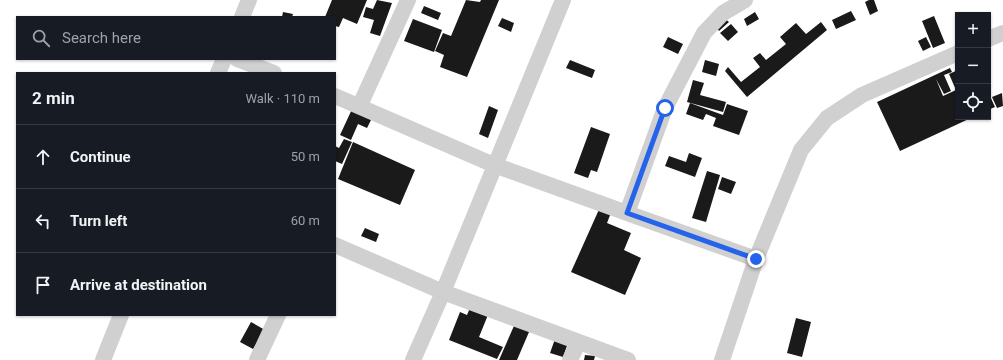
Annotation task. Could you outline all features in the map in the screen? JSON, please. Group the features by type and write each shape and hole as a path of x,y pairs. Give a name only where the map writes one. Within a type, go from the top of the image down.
{"street":[{"path":"242,16 249,0"},
{"path":"360,105 408,0"},
{"path":"413,360 443,292 563,0"},
{"path":"627,213 665,108 704,33 723,13 745,0"},
{"path":"991,38 1003,33"},
{"path":"722,360 756,259 802,150 827,118 862,95 955,54"},
{"path":"218,72 224,60"},
{"path":"240,60 271,72"},
{"path":"336,96 360,105 494,165 756,259"},
{"path":"336,245 443,292 628,360"},
{"path":"103,360 121,316"},
{"path":"257,360 278,316"},
{"path":"570,360 578,342"}],"building":[{"path":"332,0 367,0 357,24 343,18 339,27 336,26 336,16 325,16"},
{"path":"377,0 392,3 380,36 370,33 374,20 363,17 366,7 373,9"},
{"path":"466,0 480,2 481,0 499,0 467,77 440,67 444,55 435,51 443,33 451,36"},
{"path":"874,0 878,11 870,15 865,2"},
{"path":"424,6 441,13 438,20 421,13"},
{"path":"851,11 856,20 836,29 832,20"},
{"path":"283,12 293,14 292,16 282,16"},
{"path":"755,12 759,19 747,26 744,19"},
{"path":"934,16 945,43 933,48 922,21"},
{"path":"502,18 514,23 511,32 498,26"},
{"path":"724,18 729,22 719,31 715,26"},
{"path":"413,19 442,30 434,52 404,41"},
{"path":"821,22 827,30 747,97 725,71 728,67 741,82 760,67 753,58 760,53 766,60 786,44 780,37 796,23 806,34"},
{"path":"731,24 738,32 728,41 720,33"},
{"path":"668,37 683,44 678,54 663,47"},
{"path":"926,37 931,47 923,51 918,41"},
{"path":"570,60 595,70 592,78 566,68"},
{"path":"705,60 719,64 716,76 702,72"},
{"path":"950,68 952,72 944,75 951,91 944,94 936,79 943,96 955,90 955,120 967,120 900,151 877,102"},
{"path":"955,71 955,88 949,74"},
{"path":"693,80 704,83 700,95 726,102 723,112 687,102"},
{"path":"1002,93 1003,106 997,108 992,97"},
{"path":"991,98 995,107 991,109"},
{"path":"690,103 723,115 727,104 748,111 739,135 713,126 716,118 706,114 703,120 686,114"},
{"path":"489,106 498,110 488,138 479,134"},
{"path":"353,107 373,116 367,128 358,124 351,140 340,135"},
{"path":"591,127 610,134 597,172 591,170 588,178 574,173"},
{"path":"344,139 352,142 342,164 336,161 336,146 339,148"},
{"path":"353,142 415,170 400,205 338,179"},
{"path":"689,153 702,158 695,177 665,166 669,156 686,162"},
{"path":"707,171 720,175 706,222 692,218"},
{"path":"722,177 736,182 731,194 718,189"},
{"path":"601,205 612,210 607,223 631,233 624,250 641,258 625,295 571,272"},
{"path":"365,228 379,234 376,242 361,236"},
{"path":"472,303 490,310 479,337 503,347 497,359 449,340 460,312 467,315"},
{"path":"796,318 811,322 802,357 787,353"},
{"path":"517,319 532,325 517,360 499,360"},
{"path":"251,322 265,330 253,349 240,342"},
{"path":"555,339 568,343 563,357 550,353"},
{"path":"585,355 595,356 594,360 584,360"}],"route":[{"path":"665,108 627,213 756,259"}]}
